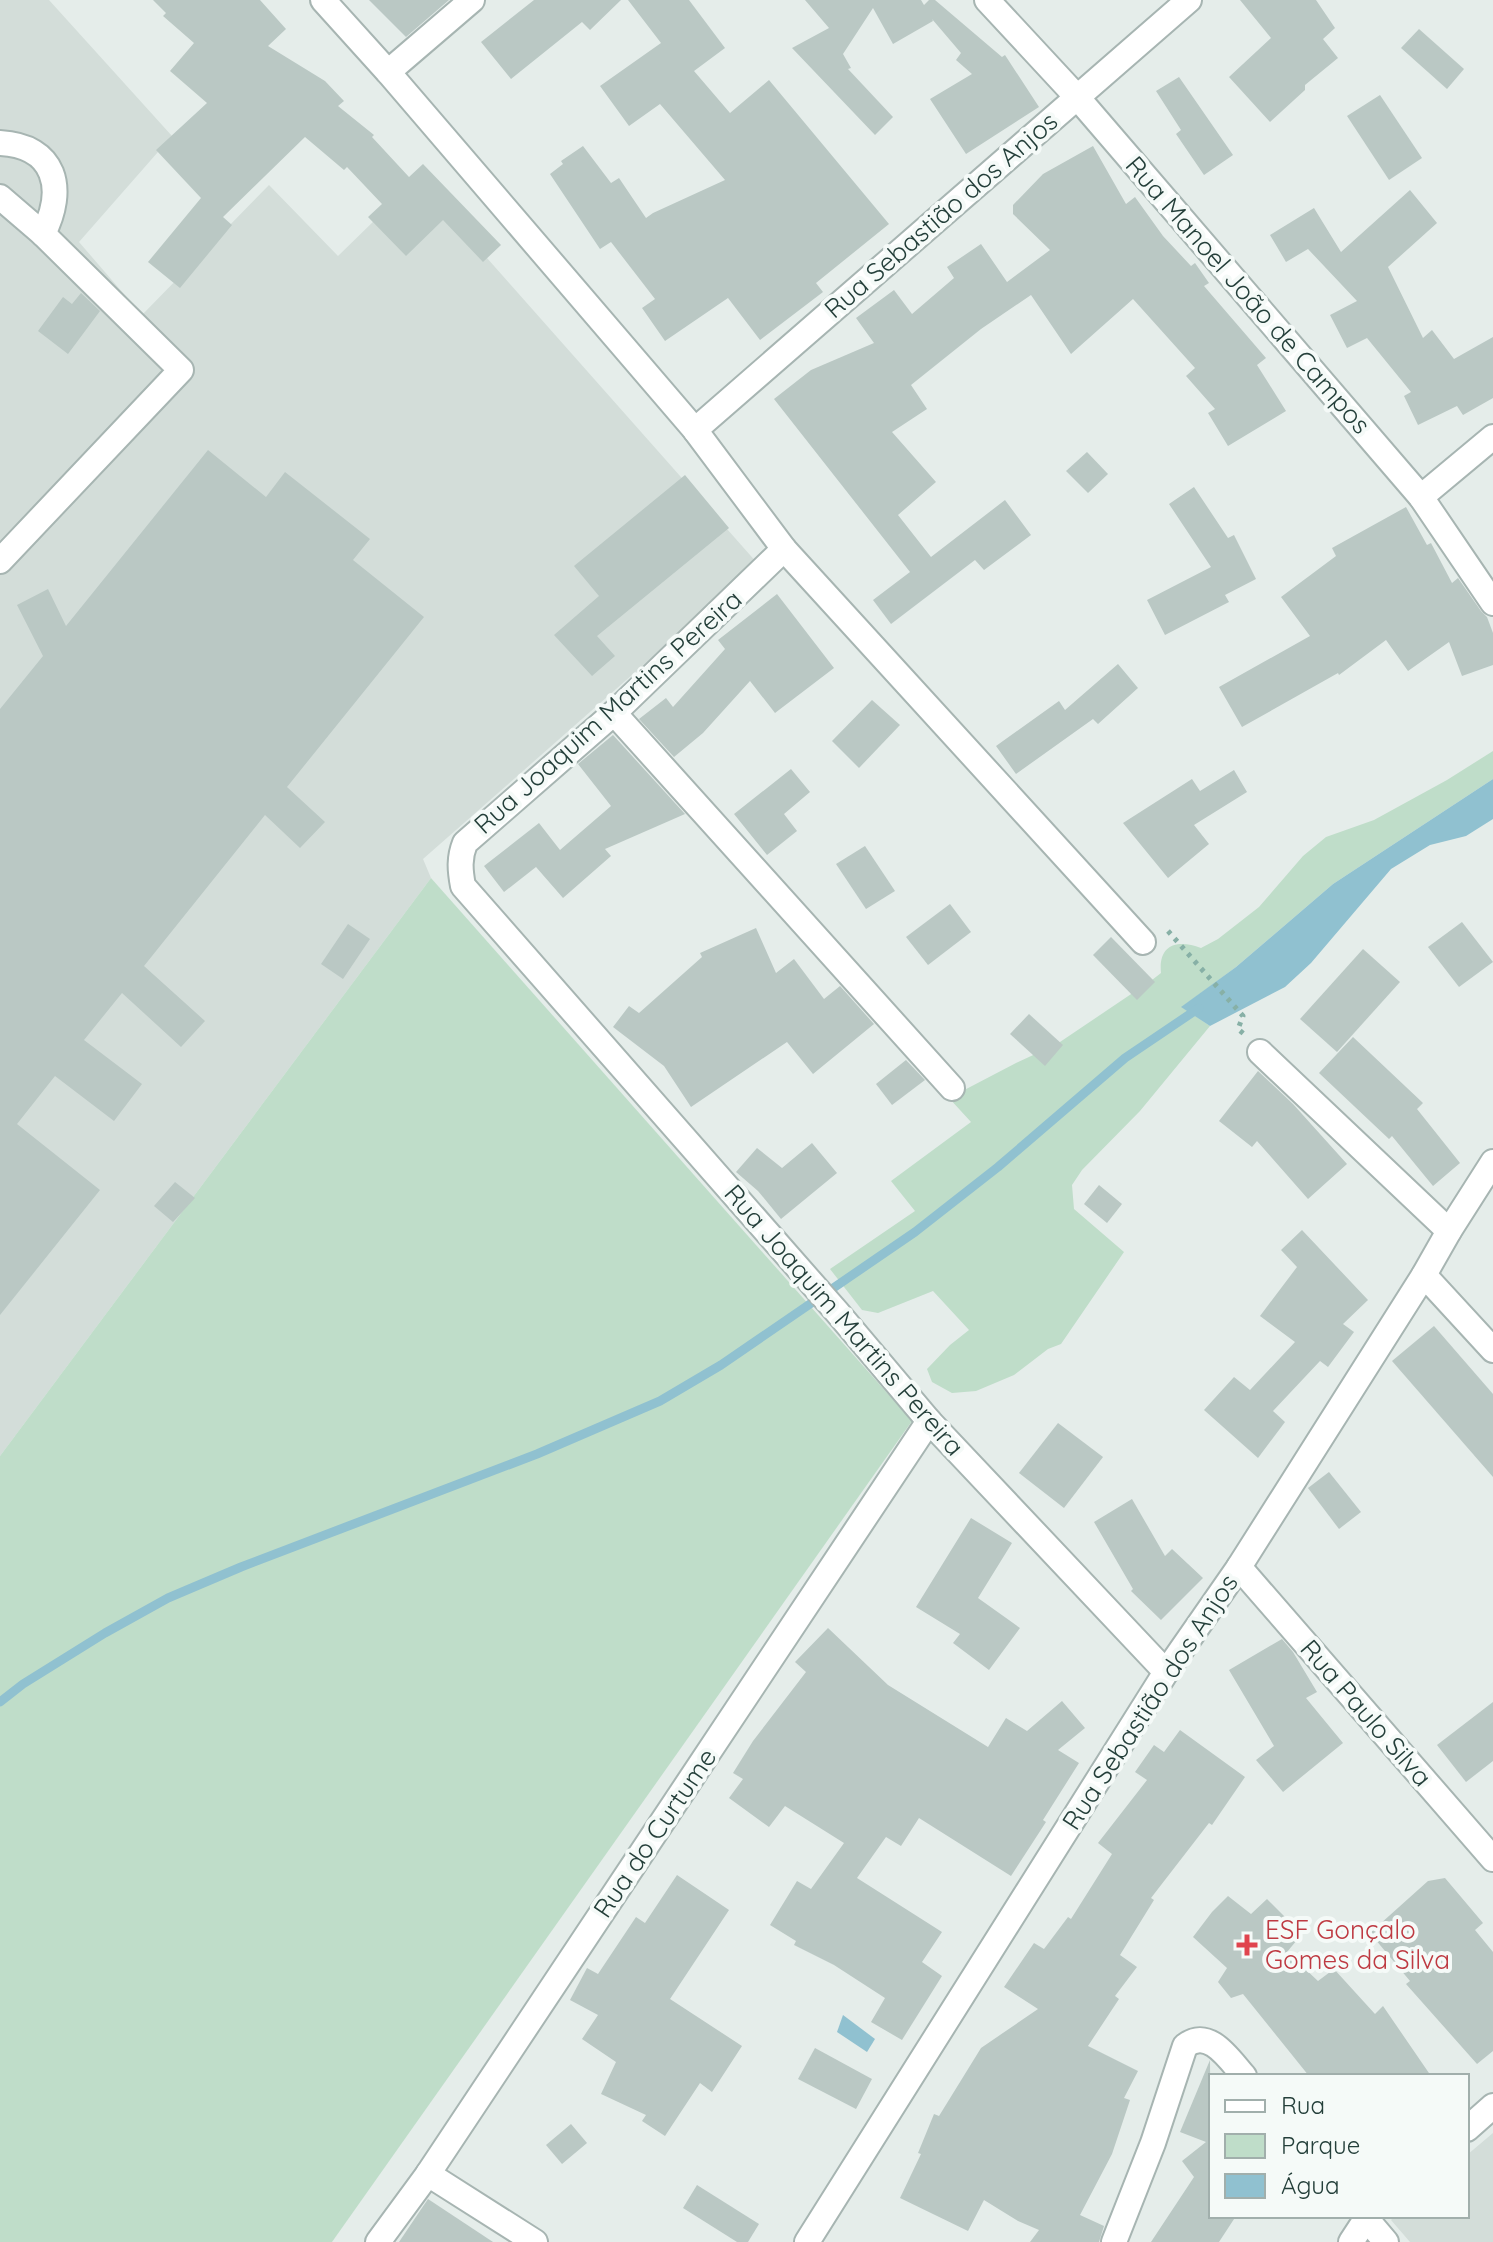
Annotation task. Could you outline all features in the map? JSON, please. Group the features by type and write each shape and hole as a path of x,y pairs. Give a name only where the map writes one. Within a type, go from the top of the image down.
{"street":[{"path":"323,0 695,430 784,549 1143,942"},
{"path":"388,72 472,0"},
{"name":"Rua Manoel João de Campos","path":"987,0 1077,97 1421,497 1493,603"},
{"name":"Rua Sebastião dos Anjos","path":"695,430 1189,0"},
{"path":"0,143 18,144 36,152 49,166 55,190 53,215 43,234"},
{"path":"0,197 43,234 181,370 0,561"},
{"path":"1421,497 1493,437"},
{"name":"Rua Joaquim Martins Pereira","path":"784,549 614,713 465,843 460,870 463,886 929,1421 1166,1672"},
{"path":"614,713 952,1088"},
{"path":"1260,1052 1449,1231"},
{"name":"Rua Sebastião dos Anjos","path":"807,2242 1166,1672 1239,1567 1493,1162"},
{"path":"1424,1275 1493,1350"},
{"name":"Rua do Curtume","path":"378,2242 428,2174 929,1421"},
{"name":"Rua Paulo Silva","path":"1239,1567 1493,1859"},
{"path":"1114,2242 1153,2143 1185,2046 1192,2041 1204,2040 1217,2045 1242,2074"},
{"path":"1469,2127 1493,2106"},
{"path":"428,2174 535,2242"},
{"path":"1351,2242 1365,2218"},
{"path":"1367,2218 1386,2242"}],"path":[{"path":"1175,939 1243,1016"}],"shaded area":[{"path":"0,0 49,0 172,136 79,242 142,315 269,185 338,256 417,179 758,564 423,859 431,878 0,1456"},
{"path":"1493,2133 1493,2242 1410,2242 1391,2220 1393,2218 1469,2218 1469,2153"}],"green space":[{"path":"1493,751 1493,779 1333,884 1236,967 1182,1007 1210,1026 1140,1111 1082,1170 1072,1185 1074,1209 1124,1252 1061,1344 1048,1349 1014,1375 976,1391 952,1393 932,1382 927,1369 969,1330 933,1291 878,1313 862,1310 830,1269 915,1211 891,1181 971,1122 949,1098 1057,1044 1152,980 1161,973 1163,956 1171,946 1185,944 1201,948 1218,939 1259,907 1303,856 1326,837 1374,820"},
{"path":"431,878 912,1421 332,2242 0,2242 0,1456"}],"water":[{"path":"1493,779 1493,819 1466,836 1430,845 1391,869 1311,963 1285,987 1210,1026 1181,1007 1236,967 1333,884"},
{"path":"843,2015 875,2039 867,2052 837,2032"}],"building":[{"path":"153,0 260,0 286,29 268,46 325,81 344,101 338,106 374,135 372,137 409,177 423,164 501,245 483,262 443,220 406,256 368,217 382,204 347,167 344,170 305,137 223,217 232,225 180,288 148,262 201,198 156,150 207,103 170,71 194,43 163,16 166,13"},
{"path":"369,0 449,0 406,37"},
{"path":"534,0 621,0 590,30 582,22 511,79 481,42"},
{"path":"628,0 689,0 725,48 694,71 730,113 769,80 889,224 816,283 823,292 760,340 728,298 665,341 642,308 655,299 611,242 600,249 550,174 563,164 561,161 583,146 611,183 619,178 646,218 725,180 660,104 629,126 600,86 661,43"},
{"path":"805,0 921,0 924,5 929,0 935,0 1002,57 1005,55 1039,107 966,154 930,99 972,74 956,60 961,53 932,19 893,44 873,8 843,54 851,68 848,69 893,117 875,135 792,48 829,28"},
{"path":"1240,0 1316,0 1335,28 1323,39 1338,58 1305,85 1305,90 1270,122 1229,77 1271,38"},
{"path":"1419,29 1464,69 1447,89 1401,48"},
{"path":"1179,77 1233,155 1204,175 1176,134 1181,130 1156,91"},
{"path":"1380,95 1422,158 1389,180 1347,116"},
{"path":"1093,146 1126,204 1135,197 1163,236 1191,266 1195,263 1209,283 1204,286 1266,358 1257,365 1286,411 1228,446 1208,413 1215,409 1186,376 1195,368 1133,299 1071,354 1031,295 981,329 911,385 927,409 892,432 936,482 898,515 931,557 1005,500 1031,535 984,570 975,560 891,624 873,600 910,572 774,399 811,370 874,343 856,318 894,290 912,314 954,278 947,267 981,244 1007,282 1050,250 1013,214 1013,205 1043,174"},
{"path":"1410,190 1437,223 1388,267 1423,338 1432,330 1454,359 1493,337 1493,398 1463,415 1457,406 1418,425 1404,396 1411,392 1367,338 1347,348 1330,315 1357,301 1308,249 1286,262 1270,235 1314,208 1341,252"},
{"path":"81,293 100,311 68,354 38,331 63,297 72,304"},
{"path":"208,450 266,497 285,472 370,539 353,560 424,617 287,787 325,822 300,848 265,815 144,966 205,1021 181,1047 122,993 84,1040 142,1084 114,1121 55,1076 17,1124 100,1190 0,1315 0,709 43,656 17,605 48,589 66,626"},
{"path":"1087,452 1108,474 1088,493 1066,471"},
{"path":"685,475 729,528 597,636 615,656 592,676 554,635 599,596 574,566"},
{"path":"1194,487 1228,538 1234,535 1256,579 1225,595 1229,602 1165,635 1147,600 1211,567 1169,504"},
{"path":"1406,507 1427,545 1431,543 1452,583 1458,578 1487,617 1493,633 1493,665 1462,676 1449,642 1408,671 1386,640 1339,675 1242,727 1219,687 1310,636 1281,597 1336,556 1332,548"},
{"path":"777,594 834,668 775,713 750,681 703,733 674,757 639,719 666,698 673,707 725,649 718,640"},
{"path":"1118,664 1138,688 1098,724 1093,719 1016,774 996,746 1059,701 1065,710"},
{"path":"872,700 900,725 859,768 832,741"},
{"path":"613,735 685,814 605,849 611,856 563,898 536,867 504,892 484,866 539,823 560,850 611,806 578,764"},
{"path":"791,769 810,792 784,814 797,831 767,855 734,814"},
{"path":"1234,770 1247,792 1194,825 1209,844 1168,878 1123,823 1192,779 1200,791"},
{"path":"865,846 895,891 866,909 836,864"},
{"path":"950,904 971,932 928,965 906,937"},
{"path":"1462,922 1493,962 1459,987 1428,947"},
{"path":"348,924 370,939 343,979 321,964"},
{"path":"756,928 776,973 794,959 824,999 840,986 874,1024 813,1074 787,1042 691,1107 664,1066 613,1027 629,1006 639,1013 702,957 700,953"},
{"path":"1111,937 1155,982 1137,1000 1093,955"},
{"path":"1363,949 1400,982 1337,1052 1300,1019"},
{"path":"1029,1014 1063,1045 1045,1066 1010,1034"},
{"path":"1353,1037 1423,1103 1417,1109 1460,1163 1433,1186 1392,1136 1389,1139 1319,1073"},
{"path":"906,1060 925,1080 892,1105 876,1084"},
{"path":"1258,1071 1293,1104 1347,1164 1308,1199 1257,1141 1252,1147 1219,1121"},
{"path":"812,1143 837,1173 781,1219 758,1191 736,1172 757,1148 782,1168"},
{"path":"175,1182 195,1198 173,1222 154,1206"},
{"path":"1099,1185 1122,1204 1107,1223 1084,1204"},
{"path":"1302,1230 1368,1300 1343,1324 1354,1332 1328,1367 1320,1361 1273,1411 1285,1422 1258,1458 1204,1410 1234,1377 1250,1390 1295,1342 1260,1316 1297,1267 1281,1250"},
{"path":"1434,1326 1493,1394 1493,1477 1392,1361"},
{"path":"1058,1423 1103,1457 1064,1508 1019,1473"},
{"path":"1329,1472 1361,1512 1339,1529 1308,1488"},
{"path":"1132,1499 1165,1556 1172,1549 1203,1578 1161,1620 1131,1591 1133,1589 1094,1522"},
{"path":"971,1518 1012,1543 978,1598 1020,1628 989,1670 953,1643 960,1634 916,1607"},
{"path":"828,1628 888,1685 988,1747 1006,1718 1027,1731 1062,1701 1085,1728 1058,1750 1079,1763 1011,1876 919,1818 901,1846 886,1837 857,1878 942,1932 922,1962 942,1976 902,2040 871,2022 885,1998 834,1965 794,1945 796,1941 770,1925 797,1881 811,1889 844,1843 785,1806 769,1827 729,1798 743,1779 733,1773 753,1741 806,1672 795,1662"},
{"path":"1282,1639 1317,1692 1306,1698 1343,1743 1283,1792 1256,1760 1274,1746 1229,1670"},
{"path":"1493,1702 1493,1761 1466,1782 1437,1745"},
{"path":"1180,1730 1245,1777 1212,1825 1209,1823 1151,1898 1154,1900 1120,1955 1137,1967 1115,1996 1119,1999 1088,2046 1138,2071 1124,2098 1130,2100 1112,2154 1080,2215 1104,2226 1099,2242 1030,2242 1039,2230 984,2200 968,2231 900,2198 921,2154 918,2153 934,2114 939,2116 981,2048 1038,2009 1004,1987 1034,1943 1044,1949 1068,1917 1071,1919 1112,1854 1098,1843 1147,1780 1135,1772 1154,1745 1164,1752"},
{"path":"677,1875 729,1910 670,1999 742,2046 712,2092 700,2083 665,2136 642,2121 646,2115 601,2094 616,2062 582,2039 598,2015 570,2000 587,1968 598,1974 636,1917 645,1923"},
{"path":"1445,1878 1483,1923 1475,1930 1493,1952 1493,2051 1477,2064 1406,1984 1410,1981 1370,1933 1428,1881"},
{"path":"1228,1896 1251,1914 1267,1899 1302,1934 1287,1952 1318,1981 1334,1969 1375,2014 1383,2006 1430,2074 1307,2074 1243,1994 1231,1998 1218,1982 1227,1968 1193,1937"},
{"path":"815,2048 872,2079 856,2109 798,2079"},
{"path":"1210,2060 1209,2218 1235,2218 1219,2242 1151,2242 1194,2177 1182,2161 1206,2142 1180,2132"},
{"path":"571,2124 587,2143 562,2164 546,2145"},
{"path":"697,2185 759,2224 748,2242 737,2242 683,2208"},
{"path":"428,2199 493,2242 399,2242"}],"waterway":[{"path":"0,1702 23,1684 105,1633 168,1598 537,1454 660,1401 721,1365 915,1232 998,1167 1125,1058 1199,1008"}],"place":[{"name":"ESF Gonçalo Gomes da Silva","path":"1247,1945"}]}
